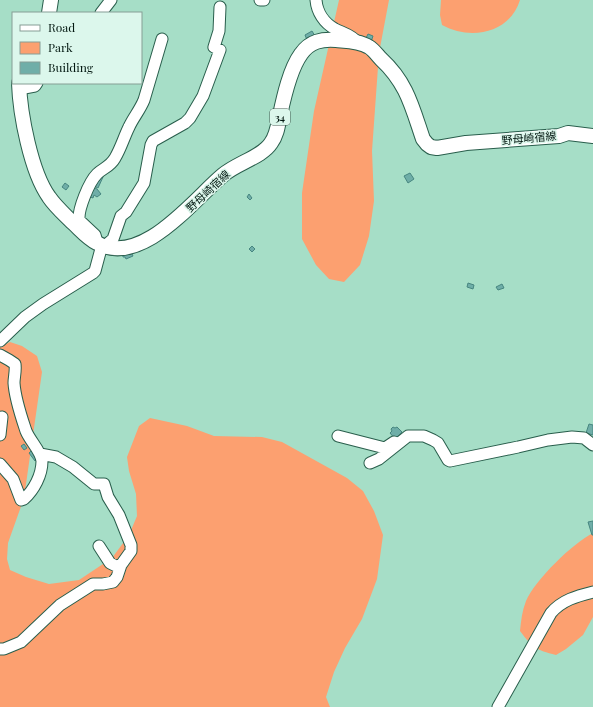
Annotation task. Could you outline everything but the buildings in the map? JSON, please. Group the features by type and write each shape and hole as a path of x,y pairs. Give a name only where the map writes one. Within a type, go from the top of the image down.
{"main road":[{"path":"49,12 51,0"},
{"name":"野母崎宿線","path":"102,245 118,248 126,247 157,234 184,213 223,175 242,162 254,157 269,146 277,131 292,72 300,54 316,41 324,40 358,43 368,47 399,79 409,96 423,139 431,147 437,148 466,143 559,136 568,133 593,136"},
{"path":"19,86 23,120 37,174 43,187 56,206 85,235 102,245"}],"street":[{"path":"101,12 111,0"},
{"path":"316,0 317,10 326,22 334,28 350,35 358,43"},
{"path":"0,341 25,317 95,271 102,245 113,239 121,216 126,212 144,183 153,141 185,123 190,118 203,96 220,50 214,47 219,31 220,7"},
{"path":"102,245 95,235 79,220 80,210 92,181 96,175 110,165 115,159 123,144 128,129 140,109 162,39"},
{"path":"19,86 35,86 36,84"},
{"path":"0,355 15,364 14,382 17,400 26,432 40,454 41,468 37,481 30,492 22,500 13,479 0,464"},
{"path":"0,436 2,417"},
{"path":"338,436 385,448 402,437 424,436 438,443 450,461 548,440 572,437 584,438 593,445"},
{"path":"370,463 379,459 408,436"},
{"path":"0,649 4,649 21,642 60,605 93,584 113,582 131,551 131,544 119,515 108,497 104,484 94,484 73,467 56,457 40,454"},
{"path":"99,546 110,562 120,568"},
{"path":"498,707 544,625 557,606 571,598 593,592"}],"green space":[{"path":"339,0 389,0 379,53 372,151 374,201 369,236 360,265 344,282 329,279 316,265 302,239 302,193 314,111"},
{"path":"441,0 520,0 515,11 508,20 499,27 477,33 453,30 442,25 440,15"},
{"path":"10,342 22,346 37,356 42,372 24,498 8,543 7,559 10,570 26,577 49,584 79,580 112,558 129,535 137,516 136,494 129,471 127,457 139,426 150,418 187,426 214,436 262,437 282,442 347,478 363,491 374,511 383,535 377,579 362,619 345,648 334,672 326,697 330,707 0,707 0,347"},
{"path":"593,533 593,617 583,635 556,655 539,649 531,644 520,631 526,601 537,583 555,563 575,545"}]}
